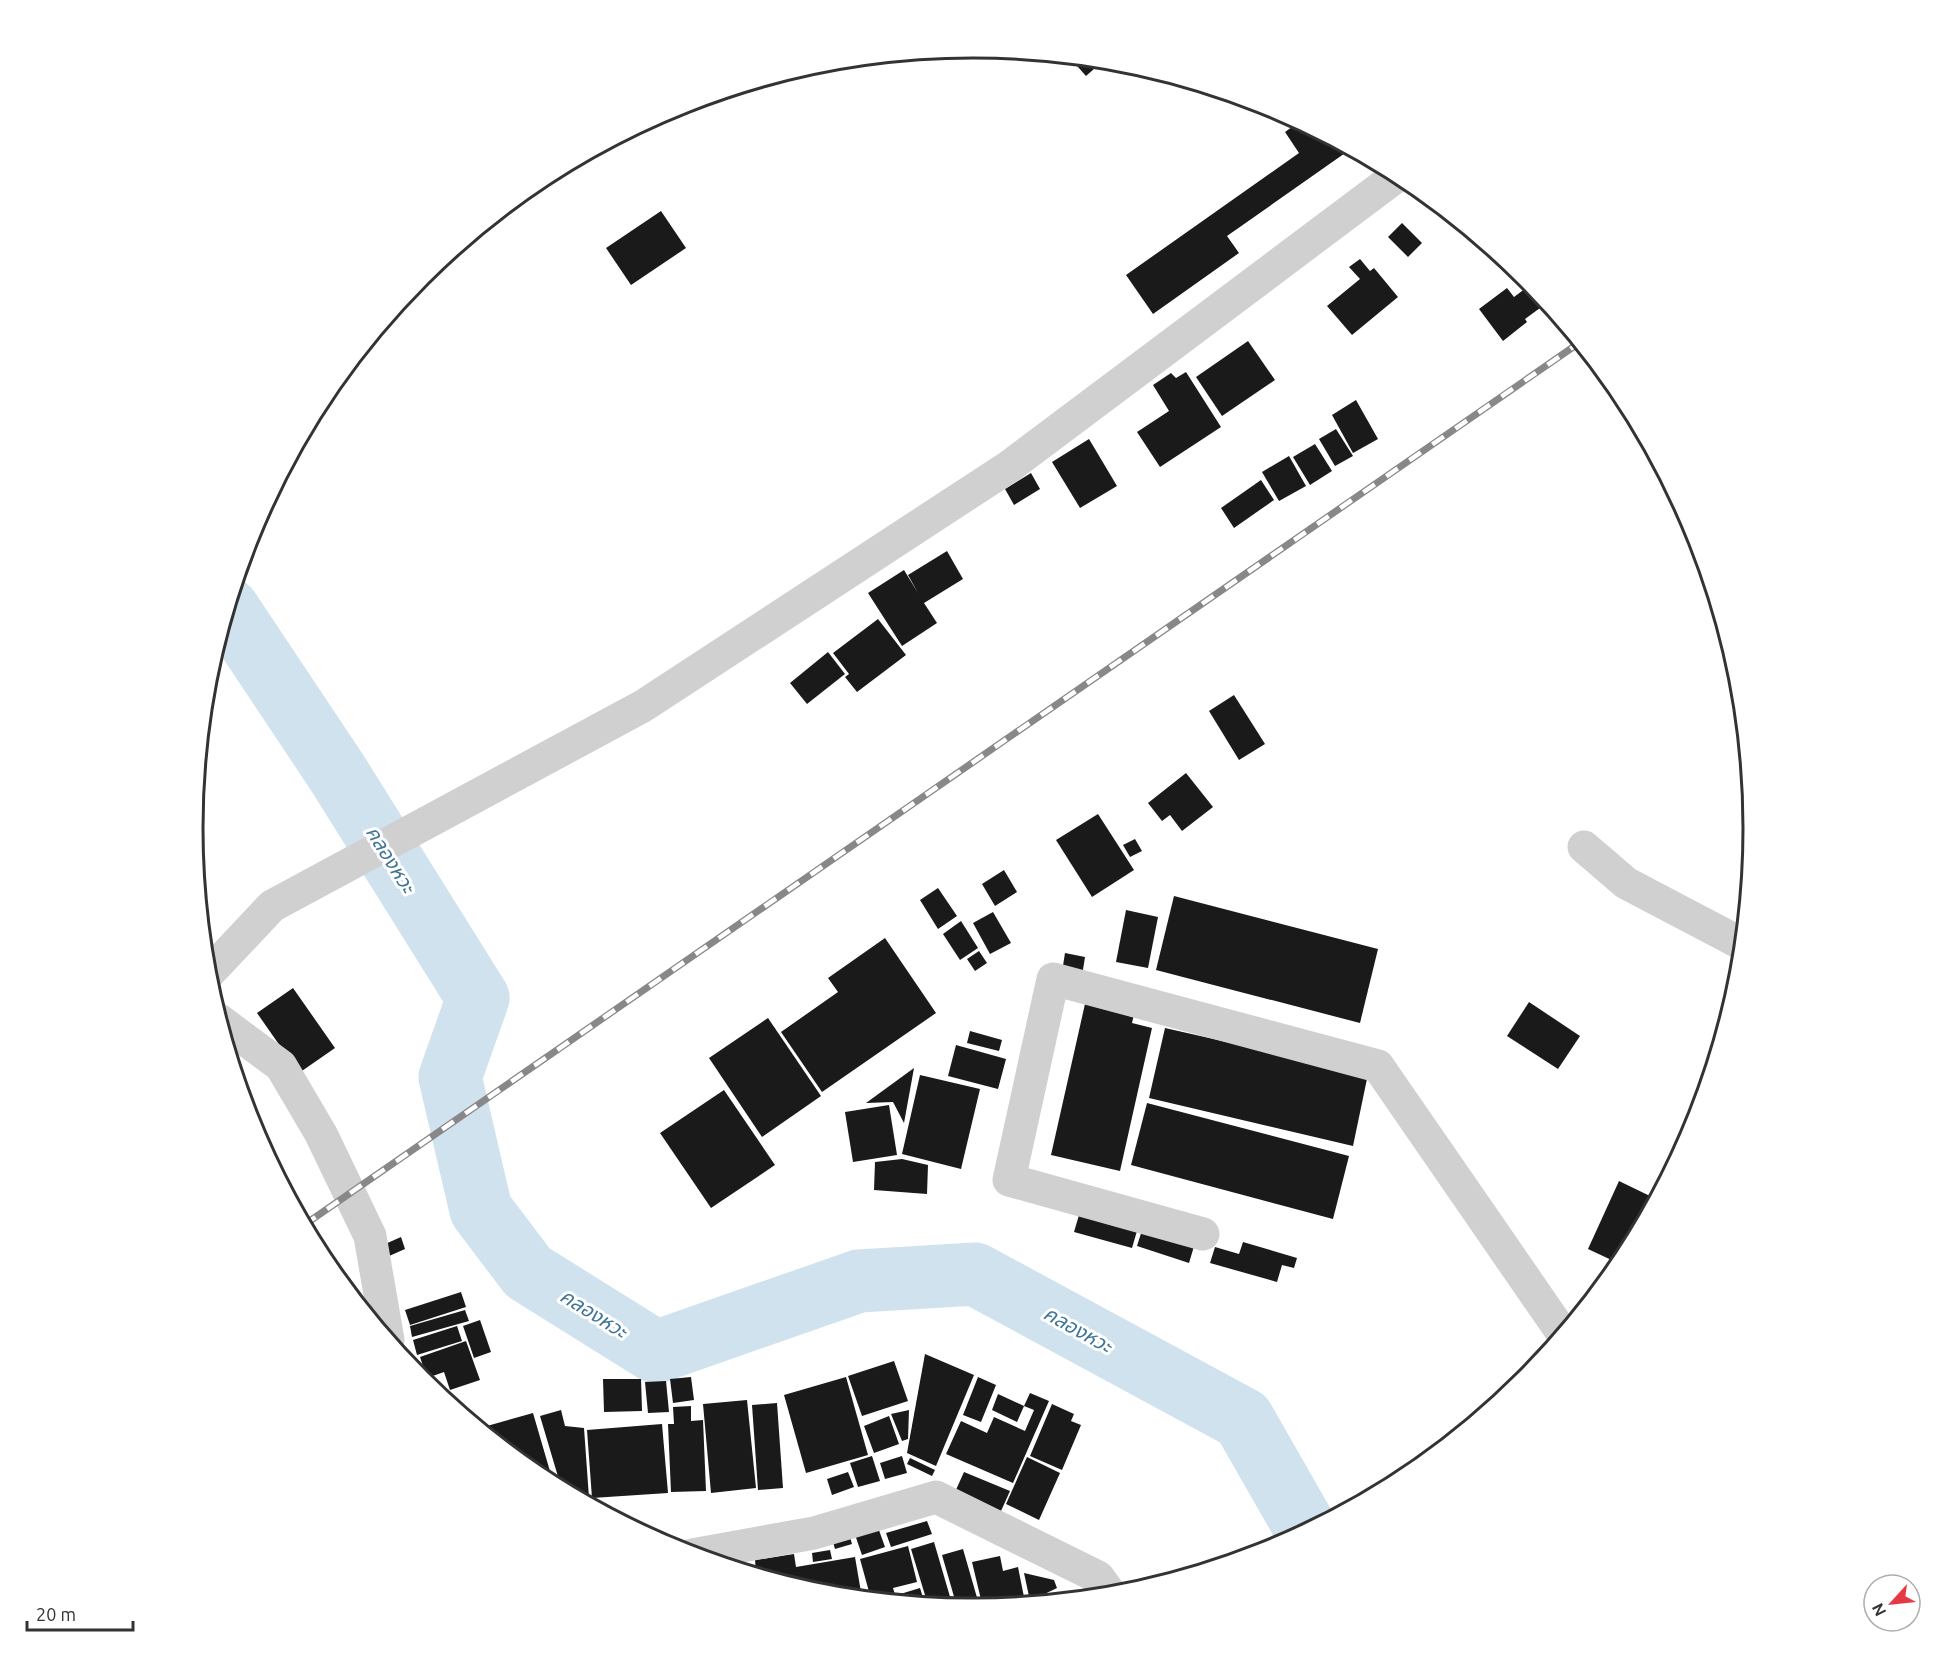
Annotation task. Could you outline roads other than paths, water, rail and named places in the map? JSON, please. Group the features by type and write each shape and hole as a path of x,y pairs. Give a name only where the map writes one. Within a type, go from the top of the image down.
{"street":[{"path":"216,966 272,906 643,706 1010,466 1390,181"},
{"path":"1584,847 1626,883 1734,940"},
{"path":"1203,1234 1009,1180 1053,979 1378,1066 1559,1328"},
{"path":"229,1027 281,1066 321,1134 370,1236 386,1326"},
{"path":"709,1552 814,1533 936,1497 1098,1577 1105,1587"}],"waterway":[{"name":"คลองหวะ","path":"233,616 338,774 478,998 450,1077 481,1210 528,1272 656,1352 859,1281 975,1274 1243,1419 1303,1524"}],"railway":[{"path":"311,1220 1573,347"}]}
